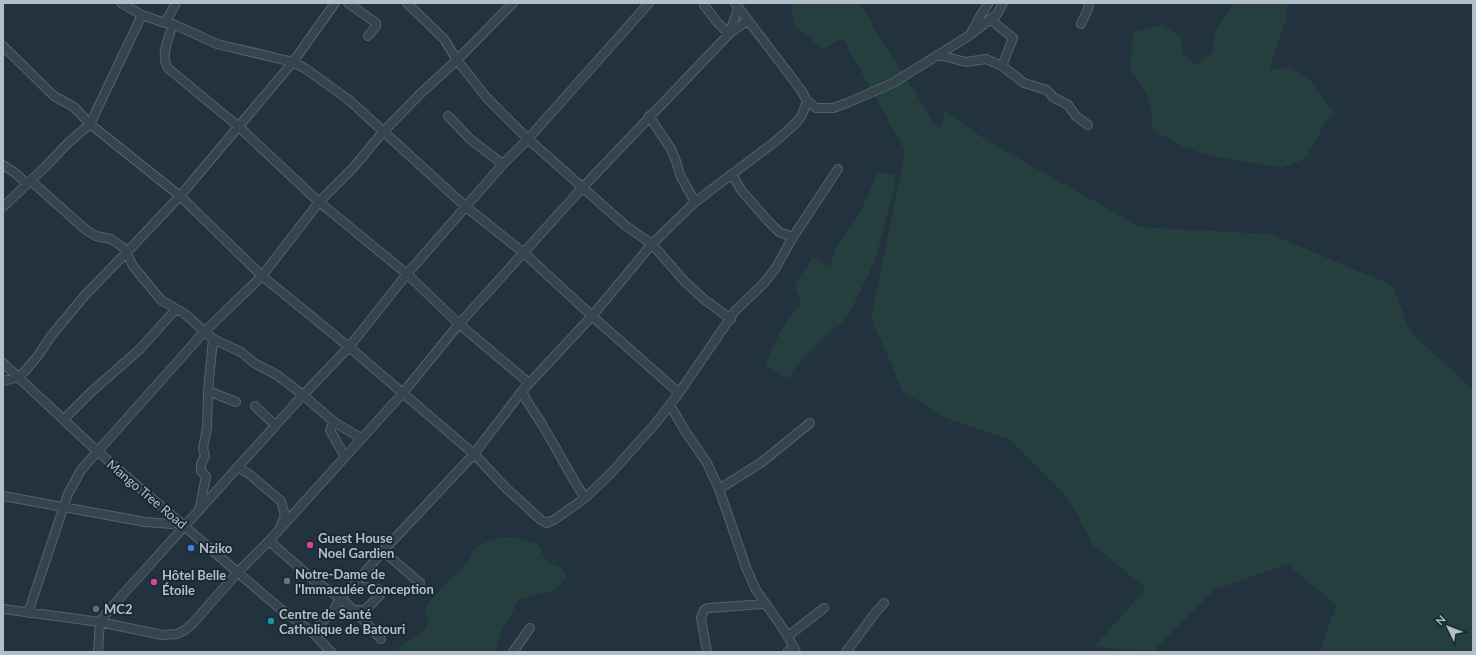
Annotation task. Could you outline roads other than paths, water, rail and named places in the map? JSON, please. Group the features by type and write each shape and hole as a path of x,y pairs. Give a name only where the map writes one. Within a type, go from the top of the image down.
{"street":[{"path":"121,3 142,15 165,23 173,24 217,44 293,62 306,69 349,100 466,207 524,253 679,393"},
{"path":"165,23 176,3"},
{"path":"4,382 18,377 37,357 51,336 85,295 180,196 293,62 335,3"},
{"path":"348,3 376,23 376,26 368,36"},
{"path":"407,3 444,38 457,60 486,97 528,139 626,226 652,244 685,282 705,300 730,319"},
{"path":"28,613 63,507 76,477 96,451 204,332 262,276 319,202 353,168 383,132 513,3"},
{"path":"98,652 100,622 108,611 182,524 200,507 349,347 407,274 503,164 528,139 649,3"},
{"path":"704,3 717,22 729,34"},
{"path":"970,35 989,3"},
{"path":"736,6 790,74 807,102 816,108 834,108 847,104 894,83 970,35 997,14 1003,3"},
{"path":"1081,24 1088,9 1089,3"},
{"path":"729,34 736,6"},
{"path":"3,207 68,143 90,124 142,15"},
{"path":"990,19 1013,38 1002,66"},
{"path":"3,609 100,622 162,636 177,634 185,630 238,572 269,542 402,394 459,324 582,188 649,116 729,34 748,20"},
{"path":"173,24 165,54 165,65 175,76 239,127 319,202 407,274 459,324 529,383"},
{"path":"3,46 54,96 74,107 90,124 180,196 262,276 349,347 402,394 474,454 506,488 546,523 554,520 585,498 611,473 670,405 735,312 764,283 775,269 793,237 838,169"},
{"path":"939,55 966,62 986,59 1002,66 1024,83 1047,90 1053,97 1068,106 1076,116 1088,125"},
{"path":"312,632 334,610 340,598 353,586 383,551 474,454 522,391 592,316 652,244 695,202 776,141 796,123 802,115 807,102"},
{"path":"448,116 471,140 503,164"},
{"path":"649,116 671,149 680,176 695,202"},
{"path":"3,165 29,182 86,230 96,236 111,239 124,248 133,266 161,300 185,314 213,339 241,352 254,363 277,375 334,422 361,438"},
{"path":"732,174 741,190 768,221 779,232 793,237"},
{"path":"64,419 90,393 140,349 176,309"},
{"path":"200,507 206,476 201,471 201,464 205,456 203,448 207,428 208,391 213,339"},
{"name":"Mango Tree Road","path":"3,363 64,419 96,451 278,607 312,632 331,652"},
{"path":"208,391 236,402"},
{"path":"522,391 525,400 545,428 564,464 585,498"},
{"path":"670,405 685,431 703,455 719,489 747,570 756,590 788,636 795,650 787,652"},
{"path":"255,406 275,425"},
{"path":"334,422 330,430 345,457"},
{"path":"719,489 762,462 810,423"},
{"path":"237,467 249,474 281,501 285,515 280,529"},
{"path":"3,496 145,522 182,524"},
{"path":"269,542 316,582 340,598 354,610 381,639"},
{"path":"383,551 420,583"},
{"path":"353,586 382,590 379,596 365,610 354,610"},
{"path":"846,652 884,603"},
{"path":"707,652 701,618 704,610 708,608 765,604"},
{"path":"788,636 824,608"},
{"path":"512,652 530,628"}],"place":[{"name":"Guest House Noel Gardien","path":"310,545"},
{"name":"Nziko","path":"191,548"},
{"name":"Notre-Dame de l'Immaculée Conception","path":"287,581"},
{"name":"Hôtel Belle Étoile","path":"154,582"},
{"name":"MC2","path":"96,609"},
{"name":"Centre de Santé Catholique de Batouri","path":"271,621"}]}
